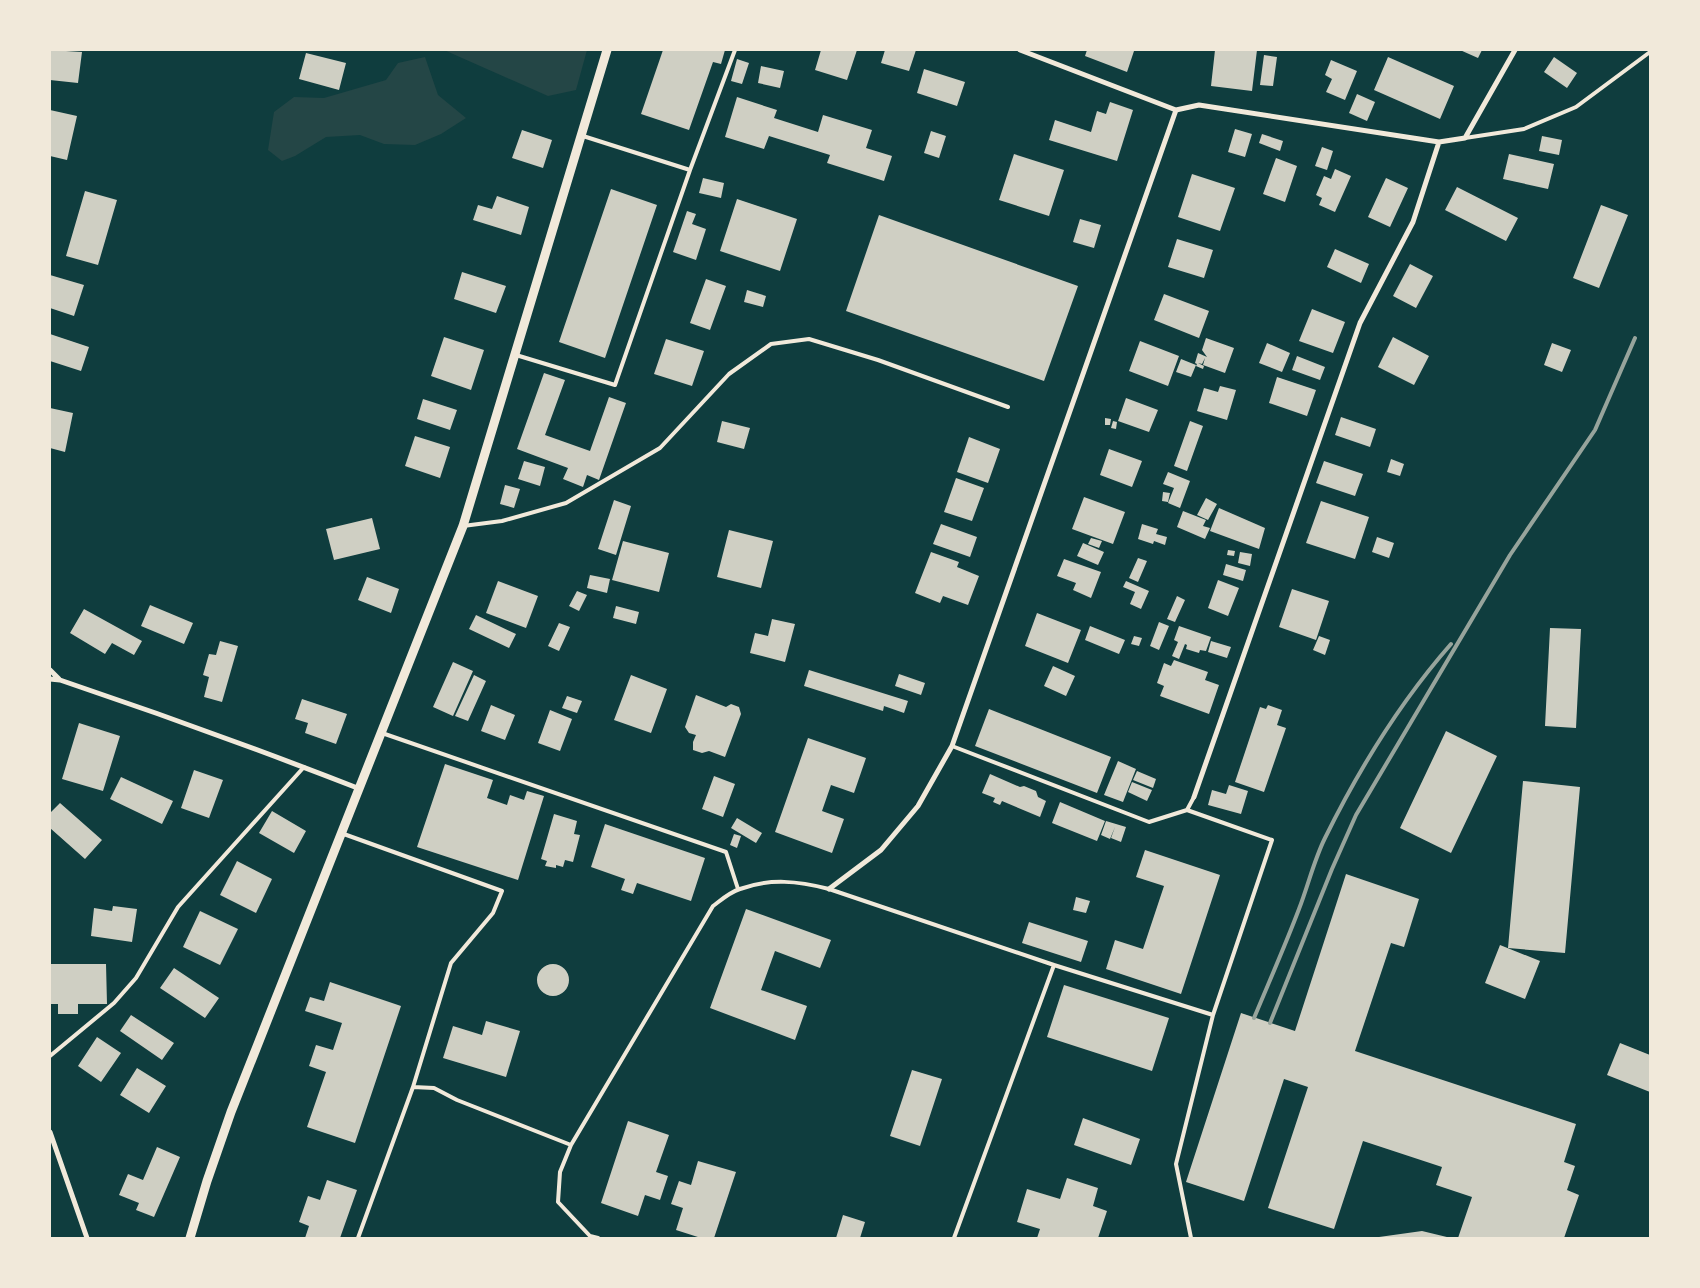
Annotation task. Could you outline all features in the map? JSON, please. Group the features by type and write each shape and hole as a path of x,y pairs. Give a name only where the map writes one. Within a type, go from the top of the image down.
{"street":[{"path":"190,1238 231,1112 463,526 607,50"},
{"path":"1020,50 1176,110 1199,105 1439,142 1465,138 1515,50"},
{"path":"829,889 881,850 918,806 952,746 1176,110"},
{"path":"1194,796 1360,323 1413,222 1439,142"},
{"path":"50,670 60,680"},
{"path":"50,679 60,680 245,745 360,789"},
{"path":"50,1132 87,1238"}],"lane":[{"path":"516,355 615,385 690,170 735,50"},
{"path":"1465,138 1524,129 1576,106 1650,52"},
{"path":"582,136 690,170"},
{"path":"463,526 502,521 566,503 660,448 729,374 771,344 809,339 878,360 1008,407"},
{"path":"382,733 726,852 738,889"},
{"path":"952,746 1150,822 1187,810 1272,840 1213,1016 1176,1164 1191,1238"},
{"path":"50,1056 114,1003 136,978 178,908 304,767"},
{"path":"1187,810 1194,796"},
{"path":"341,833 502,892 493,913 451,963 413,1087 358,1238"},
{"path":"598,1238 590,1236 558,1202 560,1172 571,1145 713,906 738,889 772,880 814,885 829,889 1054,965 1213,1016"},
{"path":"954,1238 1054,965"},
{"path":"413,1087 434,1088 456,1100 571,1145"}],"shaded area":[{"path":"444,50 587,50 576,90 548,96"},
{"path":"425,57 438,95 466,118 441,134 415,145 384,144 360,135 326,137 295,156 282,161 268,150 274,112 294,97 324,98 386,80 398,63"}],"building":[{"path":"50,50 82,52 78,83 50,80"},
{"path":"663,50 725,50 721,64 713,62 689,130 641,114"},
{"path":"821,50 857,50 847,80 815,70"},
{"path":"885,50 916,50 909,71 881,63"},
{"path":"1087,50 1134,51 1127,72 1085,56"},
{"path":"1215,50 1257,50 1252,91 1211,86"},
{"path":"1460,50 1482,50 1478,58"},
{"path":"306,53 346,63 339,90 299,79"},
{"path":"1264,55 1277,57 1273,86 1260,85"},
{"path":"1388,57 1454,86 1440,119 1374,90"},
{"path":"1554,57 1577,73 1567,88 1544,72"},
{"path":"737,59 749,63 742,84 731,81"},
{"path":"1331,60 1357,71 1345,100 1326,92 1332,79 1325,75"},
{"path":"761,66 784,71 780,88 758,83"},
{"path":"924,69 965,82 957,106 917,93"},
{"path":"1357,94 1375,102 1367,121 1349,113"},
{"path":"737,97 777,110 774,118 818,132 823,115 872,130 866,148 892,156 884,181 827,163 830,155 769,136 764,149 725,137"},
{"path":"1110,102 1133,110 1117,161 1049,140 1055,120 1091,132 1097,111 1106,114"},
{"path":"50,110 77,116 67,160 50,156"},
{"path":"1235,129 1252,134 1245,157 1228,152"},
{"path":"522,130 552,140 543,168 512,158"},
{"path":"931,131 946,136 939,158 924,153"},
{"path":"1262,134 1283,141 1280,151 1259,143"},
{"path":"1542,136 1562,140 1559,155 1539,151"},
{"path":"1322,147 1333,151 1327,170 1315,166"},
{"path":"1014,154 1064,170 1049,216 999,200"},
{"path":"1509,154 1554,164 1548,189 1503,179"},
{"path":"1276,158 1297,166 1285,202 1263,194"},
{"path":"1335,169 1351,176 1335,212 1319,205 1322,198 1316,195 1324,176 1331,179"},
{"path":"1192,174 1235,188 1220,231 1178,217"},
{"path":"703,178 724,183 721,198 699,193"},
{"path":"1386,178 1408,188 1390,227 1368,217"},
{"path":"1457,187 1518,218 1506,241 1445,210"},
{"path":"611,189 657,205 605,358 559,342"},
{"path":"85,191 117,200 98,265 66,256"},
{"path":"497,196 529,207 521,235 473,220 478,205 492,209"},
{"path":"737,199 797,219 780,271 720,251"},
{"path":"1601,205 1628,215 1599,288 1573,278"},
{"path":"687,211 696,214 692,224 706,229 696,260 673,252"},
{"path":"879,215 1078,286 1044,381 846,311"},
{"path":"1080,219 1101,225 1094,248 1073,242"},
{"path":"1177,239 1213,250 1204,278 1168,267"},
{"path":"1335,249 1369,264 1361,283 1327,267"},
{"path":"1410,264 1433,276 1416,308 1393,296"},
{"path":"462,272 506,286 496,313 454,299"},
{"path":"50,275 84,285 74,316 50,308"},
{"path":"706,279 726,286 710,330 690,323"},
{"path":"747,290 766,296 763,307 744,302"},
{"path":"1164,294 1209,311 1199,338 1154,320"},
{"path":"1312,309 1345,322 1333,353 1299,341"},
{"path":"50,334 89,347 81,371 50,361"},
{"path":"444,337 484,350 471,390 431,376"},
{"path":"1393,337 1429,356 1414,385 1378,367"},
{"path":"1206,338 1234,348 1225,373 1203,365 1205,358 1202,364 1198,363 1204,366 1203,369 1196,366 1198,353 1207,357 1202,350"},
{"path":"666,339 704,351 692,386 654,374"},
{"path":"1140,341 1179,356 1168,386 1129,371"},
{"path":"1267,343 1290,353 1282,372 1259,363"},
{"path":"1552,343 1571,350 1562,372 1544,365"},
{"path":"1297,356 1325,367 1320,380 1292,370"},
{"path":"1181,359 1196,365 1191,377 1176,372"},
{"path":"544,373 565,380 545,435 590,451 609,397 626,403 599,480 587,475 583,487 563,479 568,468 517,449"},
{"path":"1277,377 1316,390 1307,416 1269,403"},
{"path":"1220,386 1236,390 1227,420 1197,411 1204,388 1218,392"},
{"path":"1126,398 1158,410 1149,432 1118,421"},
{"path":"423,399 457,410 450,430 417,419"},
{"path":"50,408 73,413 65,452 50,448"},
{"path":"1341,417 1376,429 1370,447 1335,435"},
{"path":"1105,418 1111,419 1110,425 1105,425"},
{"path":"722,421 750,428 744,449 717,442"},
{"path":"1113,421 1117,422 1116,429 1111,428"},
{"path":"1190,421 1203,426 1187,471 1174,466"},
{"path":"415,436 450,447 440,478 405,466"},
{"path":"969,437 1000,449 988,483 957,472"},
{"path":"1109,449 1142,461 1132,487 1100,475"},
{"path":"1391,459 1404,464 1400,476 1387,472"},
{"path":"524,461 545,467 540,486 518,479"},
{"path":"1324,461 1363,474 1355,496 1316,483"},
{"path":"1168,472 1190,481 1180,508 1168,503 1174,488 1163,484"},
{"path":"956,478 984,488 972,521 944,512"},
{"path":"505,485 520,489 514,508 500,504"},
{"path":"1163,492 1170,493 1168,502 1162,501"},
{"path":"1084,497 1125,512 1113,544 1072,529"},
{"path":"1206,498 1217,504 1208,520 1197,515"},
{"path":"614,500 631,506 616,555 598,549"},
{"path":"1321,501 1369,517 1355,559 1306,543"},
{"path":"1219,508 1265,528 1259,549 1210,531"},
{"path":"1183,511 1206,520 1203,526 1210,528 1205,539 1177,527"},
{"path":"372,518 380,549 334,560 326,529"},
{"path":"941,524 977,537 970,557 933,544"},
{"path":"1142,524 1158,529 1156,534 1167,537 1165,545 1154,541 1153,544 1138,539"},
{"path":"729,530 773,541 761,588 717,577"},
{"path":"1377,537 1394,543 1389,558 1372,552"},
{"path":"1091,538 1102,541 1099,548 1088,544"},
{"path":"623,541 669,553 659,592 612,580"},
{"path":"1083,543 1104,552 1098,565 1077,556"},
{"path":"1228,550 1235,551 1234,556 1227,555"},
{"path":"931,552 959,562 957,567 979,576 968,605 943,596 940,603 915,593"},
{"path":"1240,552 1252,554 1250,566 1238,563"},
{"path":"1138,558 1147,561 1138,582 1129,578"},
{"path":"1064,559 1101,572 1091,598 1073,590 1076,583 1057,576"},
{"path":"1226,564 1246,570 1243,581 1223,575"},
{"path":"590,575 610,579 607,593 587,588"},
{"path":"367,577 399,589 391,613 358,600"},
{"path":"1218,580 1239,588 1228,616 1208,608"},
{"path":"498,581 538,596 526,628 486,613"},
{"path":"1126,581 1149,591 1141,609 1130,604 1135,592 1123,587"},
{"path":"1292,589 1329,601 1316,640 1279,627"},
{"path":"577,591 587,595 579,611 569,606"},
{"path":"1177,596 1185,600 1175,622 1167,619"},
{"path":"150,605 193,623 184,644 141,626"},
{"path":"616,606 639,612 636,624 613,618"},
{"path":"84,609 142,641 134,655 112,643 105,654 70,633"},
{"path":"1037,613 1081,630 1068,663 1025,646"},
{"path":"476,615 516,634 509,648 469,629"},
{"path":"772,619 795,624 785,662 750,653 755,633 768,636"},
{"path":"1159,622 1169,626 1159,650 1150,646"},
{"path":"559,623 570,627 559,651 548,646"},
{"path":"1090,626 1125,640 1119,654 1085,640"},
{"path":"1179,626 1211,637 1206,651 1200,650 1199,653 1186,649 1187,645 1185,644 1179,659 1172,656 1178,642 1174,640"},
{"path":"1550,628 1581,629 1576,728 1545,726"},
{"path":"1134,636 1142,638 1139,646 1131,644"},
{"path":"1319,636 1330,640 1325,655 1313,650"},
{"path":"220,641 238,646 222,702 204,697 209,677 203,675 209,654 216,655"},
{"path":"1211,641 1231,647 1227,658 1208,652"},
{"path":"1174,660 1208,672 1205,680 1219,685 1209,714 1160,696 1164,686 1157,683 1164,663 1171,666"},
{"path":"453,662 473,671 453,716 433,707"},
{"path":"1053,666 1075,676 1066,696 1044,686"},
{"path":"809,670 908,701 904,713 884,706 883,711 804,686"},
{"path":"899,674 925,683 921,695 895,686"},
{"path":"474,675 486,681 468,721 455,716"},
{"path":"631,675 667,689 651,733 614,720"},
{"path":"696,695 726,707 731,704 739,707 741,714 725,757 709,751 702,753 693,750 693,742 696,735 689,733 685,727"},
{"path":"567,696 582,701 577,713 562,708"},
{"path":"302,699 347,714 336,744 305,733 308,723 295,719"},
{"path":"491,705 515,715 505,740 481,731"},
{"path":"1268,705 1282,710 1277,725 1286,728 1264,792 1235,782 1260,707 1266,709"},
{"path":"989,709 1111,757 1097,793 975,746"},
{"path":"550,710 572,719 560,751 538,743"},
{"path":"79,723 120,736 103,791 62,779"},
{"path":"1446,731 1497,756 1451,853 1400,828"},
{"path":"808,738 866,758 854,793 831,785 822,811 844,819 832,853 775,832"},
{"path":"1118,761 1136,769 1123,802 1104,795"},
{"path":"445,764 493,780 487,798 507,805 510,795 524,800 527,791 544,796 518,880 417,847"},
{"path":"194,770 223,780 209,818 181,808"},
{"path":"1137,771 1156,779 1153,788 1133,780"},
{"path":"990,774 1020,787 1024,786 1036,791 1038,797 1046,801 1040,817 1002,801 1000,805 993,802 995,798 982,793"},
{"path":"714,776 735,784 723,817 702,809"},
{"path":"121,777 173,801 162,824 110,799"},
{"path":"1523,781 1580,787 1565,953 1508,948"},
{"path":"1132,782 1152,790 1147,801 1128,792"},
{"path":"1229,785 1248,791 1241,814 1208,805 1212,790 1226,794"},
{"path":"1060,802 1105,821 1097,841 1052,823"},
{"path":"60,803 102,840 85,859 50,828 50,813"},
{"path":"272,811 306,831 294,853 259,833"},
{"path":"554,814 577,821 574,834 580,835 573,862 565,860 563,867 556,865 556,868 545,866 547,861 541,859"},
{"path":"737,818 762,833 756,843 731,828"},
{"path":"1106,821 1126,827 1121,842 1111,838 1115,827 1110,839 1101,835"},
{"path":"605,824 705,858 691,901 637,883 633,894 621,890 625,879 591,867"},
{"path":"734,834 741,836 737,848 730,845"},
{"path":"1145,850 1220,875 1181,994 1106,969 1115,940 1143,949 1164,886 1136,877"},
{"path":"237,861 272,879 256,913 220,895"},
{"path":"1346,874 1419,899 1404,947 1391,943 1355,1051 1576,1124 1564,1162 1575,1166 1567,1190 1579,1195 1564,1238 1458,1238 1472,1197 1436,1185 1442,1167 1363,1141 1334,1229 1268,1208 1308,1087 1284,1079 1244,1201 1186,1182 1241,1013 1295,1031"},
{"path":"1076,897 1090,901 1086,913 1073,910"},
{"path":"113,906 137,909 132,942 91,936 94,908 112,911"},
{"path":"746,909 831,940 820,968 775,951 761,990 807,1006 795,1040 710,1008"},
{"path":"200,911 238,929 220,965 183,947"},
{"path":"1029,922 1088,941 1081,962 1022,943"},
{"path":"1500,945 1540,961 1525,999 1485,983"},
{"path":"50,964 106,964 107,1004 78,1004 78,1014 58,1014 58,1004 50,1004"},
{"path":"553,964 559,965 564,969 568,974 568,986 564,991 559,995 553,996 547,995 542,991 538,986 537,980 538,974 542,969 547,965"},
{"path":"174,968 219,998 205,1018 160,988"},
{"path":"330,982 401,1006 355,1143 307,1127 326,1072 309,1066 316,1045 333,1050 342,1023 305,1011 310,997 324,1001"},
{"path":"1064,985 1169,1018 1152,1071 1047,1037"},
{"path":"131,1015 174,1043 162,1060 120,1031"},
{"path":"486,1021 520,1031 506,1077 443,1058 453,1026 482,1035"},
{"path":"97,1037 121,1053 101,1082 78,1066"},
{"path":"1620,1043 1650,1055 1650,1092 1607,1075"},
{"path":"137,1068 166,1086 149,1113 120,1095"},
{"path":"912,1070 942,1079 920,1146 890,1136"},
{"path":"1083,1118 1140,1139 1131,1165 1074,1145"},
{"path":"628,1121 669,1135 656,1172 668,1176 660,1200 645,1195 638,1216 601,1203"},
{"path":"157,1147 180,1157 154,1217 136,1210 139,1203 119,1195 128,1174 143,1180"},
{"path":"698,1161 736,1172 714,1238 701,1238 676,1230 683,1208 671,1204 679,1181 691,1185"},
{"path":"1067,1178 1098,1188 1093,1206 1107,1211 1098,1238 1037,1238 1040,1229 1017,1222 1027,1189 1060,1199"},
{"path":"327,1180 357,1190 340,1238 305,1238 309,1226 299,1222 308,1196 320,1200"},
{"path":"843,1215 865,1222 860,1238 836,1238"},
{"path":"1422,1231 1451,1238 1379,1238 1379,1237"}],"railway":[{"path":"1270,1023 1332,869 1356,815 1510,555 1595,430 1635,338"},
{"path":"1254,1018 1294,923 1321,846 1338,812 1366,762 1398,713 1432,666 1451,644"}]}
